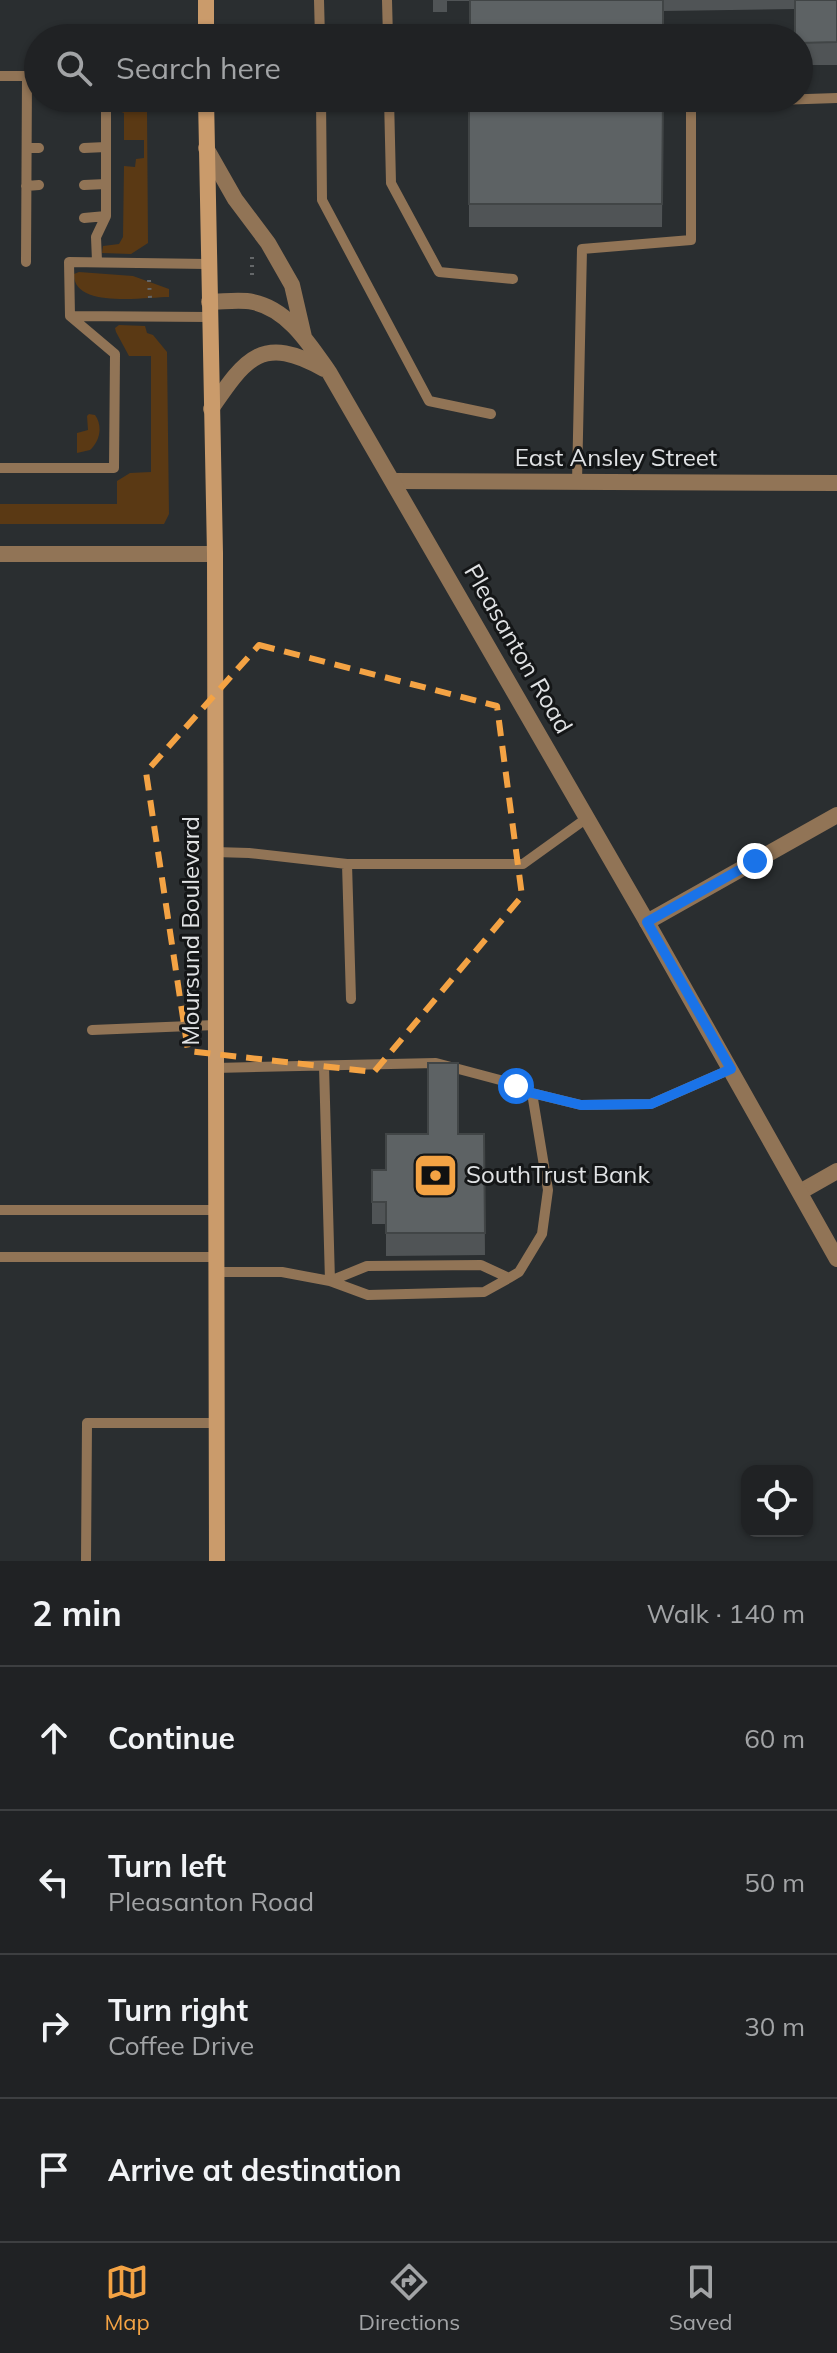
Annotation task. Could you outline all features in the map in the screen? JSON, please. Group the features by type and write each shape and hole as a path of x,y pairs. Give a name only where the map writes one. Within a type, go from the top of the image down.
{"main road":[{"path":"206,0 206,24"},
{"path":"206,112 209,309"},
{"name":"Moursund Boulevard","path":"209,309 215,554 217,1561"}],"street":[{"path":"206,148 235,199 268,243 292,285 304,337"},
{"name":"Pleasanton Road","path":"209,309 252,301 277,312 304,337 329,372 647,922 837,1259"},
{"path":"211,409 240,367 259,355 298,354 329,372"},
{"name":"East Ansley Street","path":"394,481 837,483"},
{"path":"0,554 215,554"},
{"path":"647,922 837,815"},
{"path":"800,1192 837,1171"}],"lane":[{"path":"319,0 320,24"},
{"path":"387,0 388,24"},
{"path":"0,76 24,76"},
{"path":"813,99 837,98"},
{"path":"26,262 32,218 26,186 30,112"},
{"path":"97,261 96,237 106,216 106,112"},
{"path":"321,112 322,200 429,401 491,414"},
{"path":"389,112 391,183 439,272 513,279"},
{"path":"577,482 582,249 691,240 691,112"},
{"path":"84,148 106,147"},
{"path":"27,148 39,148"},
{"path":"84,185 106,184"},
{"path":"26,186 39,185"},
{"path":"84,218 106,216"},
{"path":"0,468 114,468 115,354 70,316 69,262 207,264"},
{"path":"70,316 209,309"},
{"path":"215,852 347,864 523,864 587,818"},
{"path":"347,864 351,999"},
{"path":"92,1030 215,1025"},
{"path":"215,1068 436,1063 581,1105 651,1104 731,1069"},
{"path":"324,1066 330,1281"},
{"path":"0,1257 216,1264 330,1281 368,1295 484,1292 519,1272 542,1234 548,1190 532,1093"},
{"path":"0,1210 216,1210"},
{"path":"330,1281 367,1266 481,1265 509,1278"},
{"path":"86,1561 87,1423 216,1423"}],"path":[{"path":"252,255 252,281"},
{"path":"149,280 150,298"}],"highlighted area":[{"path":"259,645 497,706 522,896 374,1072 188,1051 146,772"}],"shaded area":[{"path":"122,112 147,112 148,243 131,254 102,253 103,246 119,244 123,237 124,166 135,167 136,159 144,158 144,140 124,140 124,113"},
{"path":"74,274 133,276 169,289 169,297 98,297 77,285"},
{"path":"119,325 145,326 147,333 153,335 167,352 169,514 164,524 0,524 0,504 117,504 117,481 130,473 151,472 151,356 129,356 116,332 115,328"},
{"path":"89,414 97,419 100,429 98,438 90,450 77,453 77,433 88,430"}],"building":[{"path":"470,0 663,0 663,24 470,24"},
{"path":"795,0 837,0 837,42 813,43 813,24 795,24"},
{"path":"469,112 663,112 662,204 469,204"},
{"name":"SouthTrust Bank","path":"428,1063 458,1063 458,1134 484,1134 485,1233 386,1233 386,1202 372,1202 372,1170 386,1170 386,1134 428,1134"}],"place":[{"name":"SouthTrust Bank","path":"435,1175"}],"route":[{"path":"516,1086 581,1105 651,1104 731,1069 647,922 755,861"}]}
